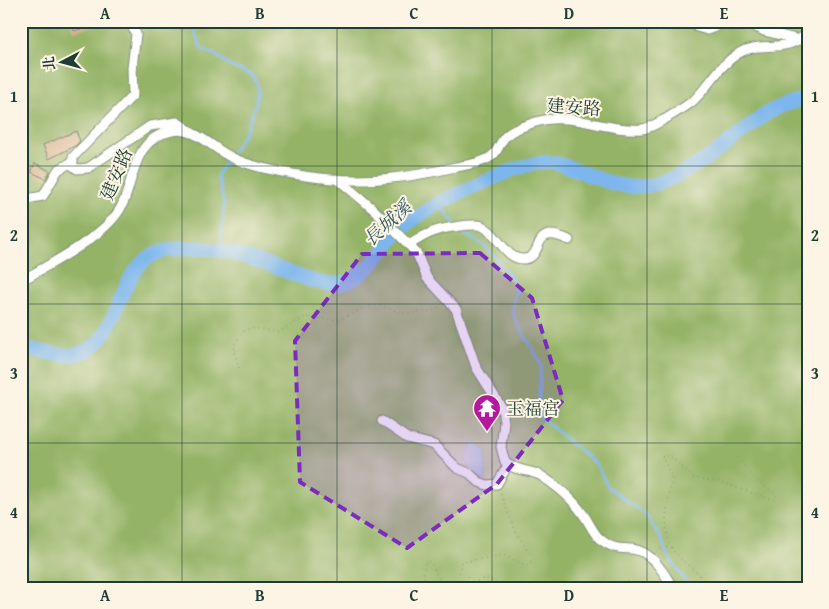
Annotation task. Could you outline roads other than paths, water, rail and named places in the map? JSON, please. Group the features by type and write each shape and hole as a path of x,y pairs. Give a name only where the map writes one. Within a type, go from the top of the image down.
{"street":[{"path":"21,200 43,196 58,170 72,162 76,153 133,95 132,68 136,34 129,21"},
{"path":"696,21 697,28 707,30 730,21"},
{"path":"743,21 764,31 804,37"},
{"name":"建安路","path":"21,281 68,254 114,217 138,159 152,140 171,131 190,131 220,153 254,166 338,180 390,178 437,172 482,161 493,156 506,135 544,120 582,121 627,128 649,127 693,101 713,76 736,54 751,49 789,45 804,37"},
{"path":"72,162 77,169 88,168 143,130 158,123 177,122 190,131"},
{"path":"338,180 372,208 417,254 426,278 446,297 461,318 466,341 478,372 502,408 504,422 501,447 505,462 508,465 536,473 559,488 574,502 601,540 618,550 633,549 647,556 658,565 673,588"},
{"path":"407,243 433,232 474,224 487,229 510,254 518,259 527,259 531,256 541,239 547,235 557,235 569,240"},
{"path":"382,421 407,438 434,445 457,468 469,473 479,482 487,485 496,484 508,465"},
{"path":"804,588 808,581"}],"water":[{"path":"472,443 479,443 479,446 486,450 486,479 481,480 465,463"}],"waterway":[{"path":"198,21 195,34 202,49 214,54 232,67 251,74 257,83 258,90 255,107 244,134 217,175 224,203 221,250"},
{"name":"長城溪","path":"21,347 65,355 87,350 100,340 109,326 132,275 143,262 158,253 174,249 207,249 241,256 317,282 339,284 355,278 370,266 395,236 412,220 435,205 511,170 527,165 549,162 570,167 619,185 632,187 646,186 673,178 695,166 770,112 786,104 808,98"},
{"path":"439,203 455,224"},
{"path":"458,228 488,250 505,269 515,285 513,315 541,364 538,410 541,418 597,465 608,487 645,514 660,536 668,556 690,588"}],"place":[{"name":"玉福宮","path":"487,432"}]}
